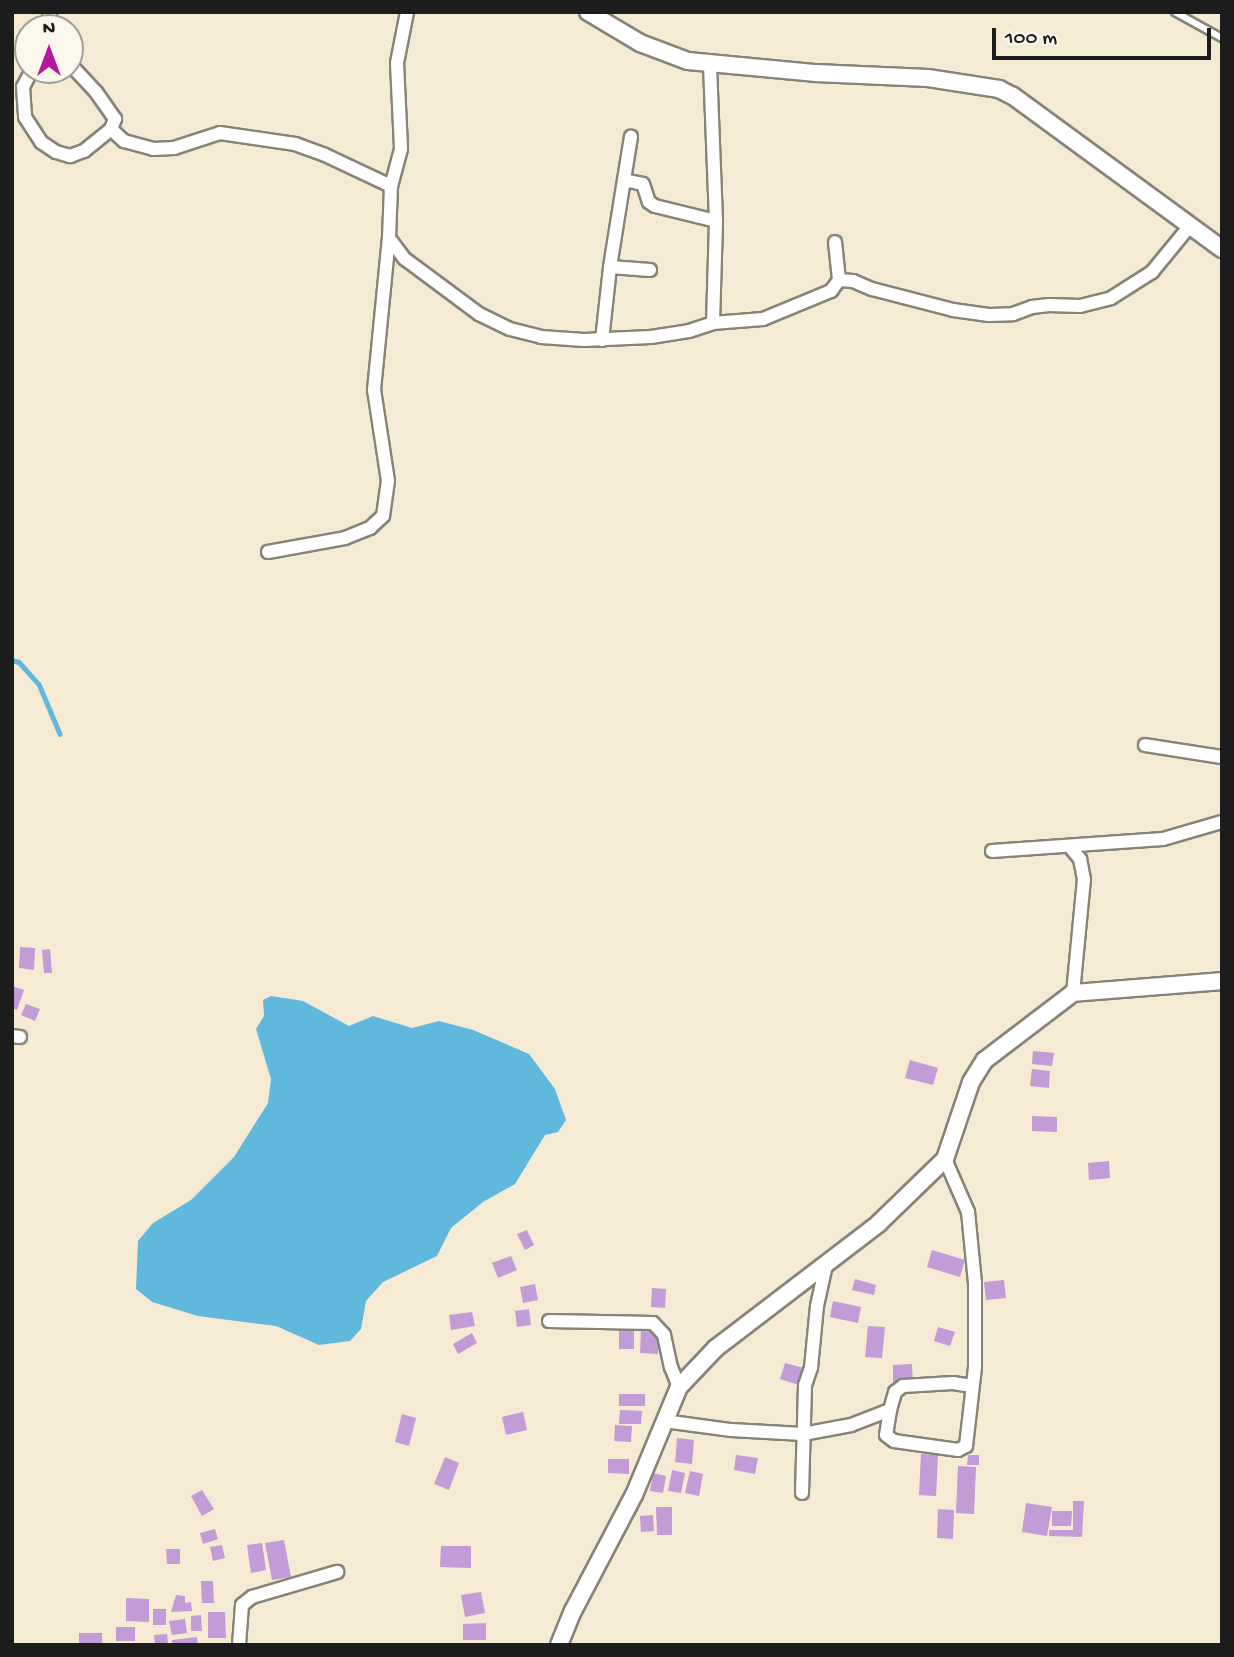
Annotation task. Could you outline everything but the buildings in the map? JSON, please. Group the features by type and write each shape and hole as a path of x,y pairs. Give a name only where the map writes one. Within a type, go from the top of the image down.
{"street":[{"path":"268,552 345,538 370,528 383,516 388,481 373,390 389,239 391,186 401,149 397,63 407,12"},
{"path":"588,12 663,54 710,65 929,78 999,89 1013,96 1222,249"},
{"path":"710,65 716,221 713,323"},
{"path":"25,84 25,117 33,131 49,148 62,155 78,154 111,129 114,116 84,81"},
{"path":"111,129 124,141 153,149 174,148 220,133 295,144 391,186"},
{"path":"601,340 631,137"},
{"path":"624,180 643,184 649,202 655,206 716,221"},
{"path":"389,239 405,260 479,314 503,326 541,337 601,340 671,335 713,323 763,319 825,294 839,280 853,281 953,310 989,315 1013,314 1032,307 1049,305 1080,306 1111,298 1152,272 1189,227"},
{"path":"835,242 839,280"},
{"path":"610,267 650,270"},
{"path":"1145,745 1222,757"},
{"path":"992,851 1163,839 1222,822"},
{"path":"1070,847 1080,859 1084,879 1073,993"},
{"path":"559,1645 573,1611 634,1495 679,1387 716,1348 896,1208 945,1159 978,1068 1073,993 1222,981"},
{"path":"945,1159 968,1212 975,1306 972,1386 963,1449 900,1444 888,1439 890,1410 895,1392 903,1386 953,1383 972,1386"},
{"path":"802,1493 805,1385 811,1368 817,1306 826,1265"},
{"path":"549,1321 653,1323 664,1335 671,1367 679,1387"},
{"path":"664,1421 731,1430 803,1434 851,1425 890,1410"},
{"path":"239,1645 242,1605 252,1597 337,1572"}],"lane":[{"path":"1175,12 1222,38"}],"water":[{"path":"271,996 303,1001 349,1026 373,1016 412,1028 439,1021 473,1030 529,1054 555,1089 566,1120 558,1132 545,1135 515,1184 483,1202 451,1228 437,1256 383,1282 366,1301 361,1329 350,1341 319,1345 276,1326 198,1316 152,1302 136,1289 138,1241 153,1223 191,1200 234,1157 268,1103 271,1079 256,1029 264,1016 263,1000"}],"waterway":[{"path":"12,660 19,662 39,684 60,734"}]}
